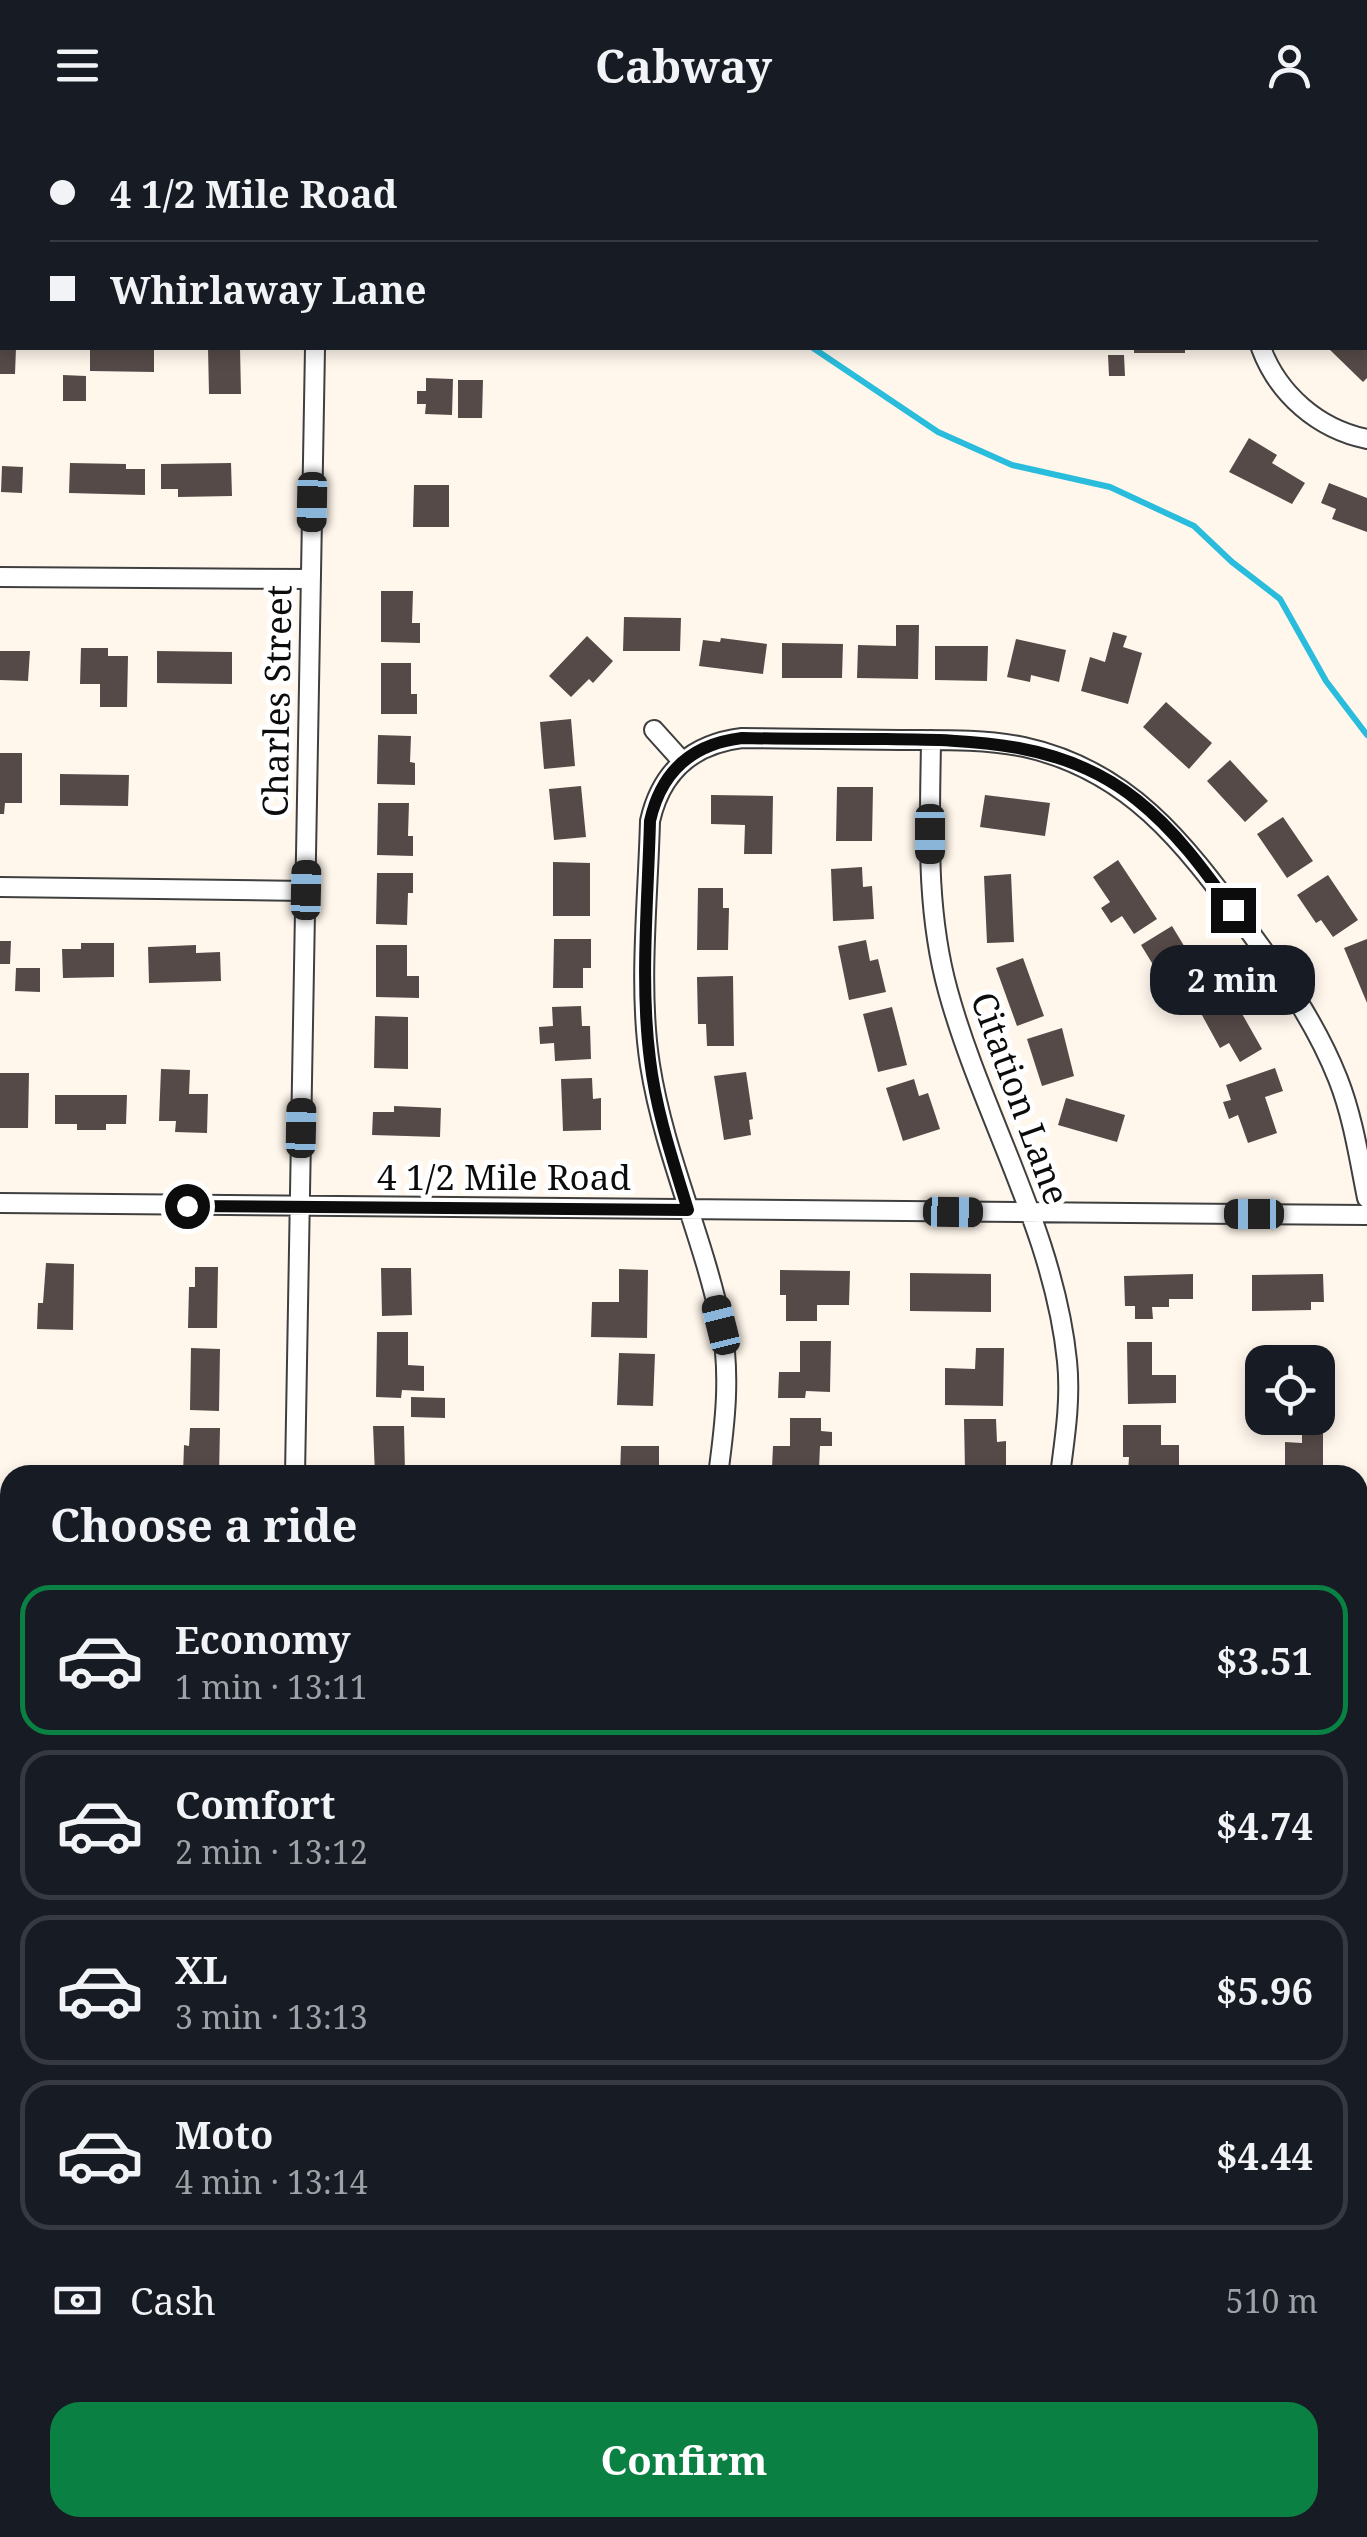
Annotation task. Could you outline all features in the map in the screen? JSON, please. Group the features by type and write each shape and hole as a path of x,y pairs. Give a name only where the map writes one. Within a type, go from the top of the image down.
{"street":[{"name":"Charles Street","path":"294,1465 315,350"},
{"path":"1261,350 1273,374 1310,414 1334,428 1367,439"},
{"path":"0,577 311,579"},
{"path":"654,730 682,761"},
{"path":"719,1465 726,1410 721,1325 659,1113 646,1012 650,821 666,778 699,749 742,738 985,741 1065,760 1134,797 1168,827 1294,992 1319,1034 1344,1099 1367,1198"},
{"name":"Citation Lane","path":"931,740 930,881 937,948 948,994 1029,1212 1061,1320 1068,1410 1061,1465"},
{"path":"0,887 306,890"},
{"name":"4 1/2 Mile Road","path":"0,1203 1367,1214"}],"building":[{"path":"0,350 16,350 15,374 0,374"},
{"path":"90,350 154,350 154,372 90,371"},
{"path":"208,350 240,350 241,394 209,394"},
{"path":"1134,350 1185,350 1185,353"},
{"path":"1330,350 1367,350 1367,378 1363,382"},
{"path":"1108,355 1124,355 1125,376 1109,376"},
{"path":"63,375 86,376 86,401 63,401"},
{"path":"426,378 453,379 452,415 425,414 426,404 417,404 417,391 426,391"},
{"path":"458,380 483,380 482,418 458,418"},
{"path":"1249,438 1277,455 1272,463 1305,483 1292,504 1229,472"},
{"path":"70,463 126,464 126,469 145,469 145,495 69,493"},
{"path":"231,463 232,496 178,497 178,489 161,489 161,464"},
{"path":"2,466 23,467 22,493 1,492"},
{"path":"1329,483 1367,498 1367,532 1332,519 1336,509 1321,503"},
{"path":"414,485 449,485 449,527 413,527"},
{"path":"381,591 413,591 412,623 420,623 420,643 381,642"},
{"path":"624,617 681,618 680,651 623,651"},
{"path":"896,625 919,625 918,679 857,678 858,645 896,646"},
{"path":"1113,632 1127,636 1123,647 1142,653 1128,704 1081,691 1090,657 1105,662"},
{"path":"587,636 613,661 593,683 589,679 571,697 549,676"},
{"path":"721,638 767,644 763,674 699,666 703,640 720,642"},
{"path":"1016,639 1066,650 1059,682 1031,675 1030,682 1007,677"},
{"path":"782,643 843,644 842,678 782,678"},
{"path":"935,646 988,646 987,681 935,680"},
{"path":"81,648 108,648 108,656 128,656 127,707 100,707 100,684 80,684"},
{"path":"0,651 30,651 28,681 0,680"},
{"path":"157,651 232,652 232,684 157,683"},
{"path":"381,663 411,663 411,694 417,694 417,714 381,714"},
{"path":"1166,702 1212,743 1189,769 1143,727"},
{"path":"571,719 575,766 544,769 540,722"},
{"path":"378,735 411,736 410,762 415,763 415,785 377,784"},
{"path":"0,753 22,753 22,803 5,803 4,814 0,814"},
{"path":"1230,760 1268,801 1245,822 1207,781"},
{"path":"60,774 129,775 128,806 60,805"},
{"path":"581,786 586,837 554,840 549,789"},
{"path":"837,787 873,787 872,841 836,841"},
{"path":"711,795 773,796 772,854 744,854 745,825 711,824"},
{"path":"985,795 1050,803 1045,836 980,827"},
{"path":"378,803 409,803 408,836 413,836 413,856 377,855"},
{"path":"1283,817 1313,861 1287,878 1257,834"},
{"path":"1118,860 1157,919 1134,934 1122,916 1111,923 1101,908 1110,902 1093,877"},
{"path":"553,862 590,863 590,916 553,916"},
{"path":"862,867 863,887 872,886 874,919 833,921 831,869"},
{"path":"377,873 413,873 407,925 376,924"},
{"path":"1011,874 1014,942 987,943 984,876"},
{"path":"1328,875 1358,920 1333,937 1321,920 1316,923 1297,895"},
{"path":"698,888 723,888 723,908 729,908 728,950 697,950"},
{"path":"1172,926 1206,982 1188,993 1179,978 1166,986 1141,945"},
{"path":"554,939 591,939 591,968 583,968 583,988 553,988"},
{"path":"1367,939 1367,1003 1344,948"},
{"path":"866,940 870,961 878,959 886,992 849,1000 838,946"},
{"path":"0,941 11,941 10,964 0,964"},
{"path":"81,943 114,943 114,977 63,978 62,949 81,949"},
{"path":"196,945 196,953 220,952 221,981 149,983 148,947"},
{"path":"376,945 407,945 407,976 419,976 419,998 376,997"},
{"path":"1023,958 1044,1016 1017,1026 996,968"},
{"path":"16,968 40,968 40,992 15,991"},
{"path":"733,976 734,1046 707,1046 706,1024 698,1024 697,977"},
{"path":"1228,989 1262,1049 1240,1062 1229,1043 1220,1048 1197,1006"},
{"path":"581,1006 582,1026 590,1026 591,1059 555,1061 554,1043 540,1044 539,1027 553,1026 552,1007"},
{"path":"892,1007 907,1065 878,1072 863,1014"},
{"path":"375,1016 408,1017 408,1069 374,1068"},
{"path":"1062,1028 1074,1076 1042,1086 1027,1039"},
{"path":"1275,1068 1283,1091 1265,1097 1277,1133 1248,1143 1238,1115 1229,1119 1223,1102 1231,1100 1226,1085"},
{"path":"161,1069 190,1070 189,1094 208,1094 207,1133 175,1132 176,1121 159,1121"},
{"path":"746,1072 753,1119 749,1120 751,1135 724,1140 714,1076"},
{"path":"0,1073 29,1073 28,1128 0,1128"},
{"path":"592,1078 593,1099 601,1098 601,1130 563,1131 561,1079"},
{"path":"914,1079 919,1096 928,1093 940,1129 903,1141 886,1088"},
{"path":"55,1095 127,1095 126,1124 106,1124 106,1130 77,1130 77,1124 55,1124"},
{"path":"1066,1098 1125,1115 1117,1142 1058,1125"},
{"path":"394,1106 441,1108 440,1137 372,1135 373,1112 394,1112"},
{"path":"46,1263 74,1264 73,1330 37,1329"},
{"path":"195,1267 218,1267 217,1328 188,1328 189,1287 195,1287"},
{"path":"381,1268 411,1268 412,1315 382,1316"},
{"path":"619,1269 648,1270 647,1338 591,1337 592,1302 619,1302"},
{"path":"780,1270 850,1271 849,1305 817,1305 817,1321 786,1321 786,1295 780,1295"},
{"path":"910,1273 991,1274 991,1312 910,1311"},
{"path":"1193,1274 1193,1299 1169,1299 1169,1307 1152,1307 1153,1319 1135,1319 1135,1306 1125,1306 1124,1276"},
{"path":"1323,1274 1324,1302 1311,1302 1311,1310 1252,1311 1252,1275"},
{"path":"377,1332 408,1332 408,1365 424,1366 424,1391 402,1390 401,1398 376,1397"},
{"path":"800,1341 831,1341 830,1392 806,1391 805,1398 778,1398 779,1372 800,1372"},
{"path":"1127,1342 1152,1342 1152,1375 1176,1375 1176,1403 1128,1404"},
{"path":"191,1348 220,1349 219,1411 190,1410"},
{"path":"976,1348 1004,1348 1003,1406 945,1405 945,1368 975,1369"},
{"path":"619,1353 655,1354 653,1406 617,1405"},
{"path":"411,1397 445,1398 445,1418 411,1417"},
{"path":"790,1418 821,1418 821,1431 832,1432 832,1446 820,1446 819,1465 772,1465 773,1446 790,1446"},
{"path":"964,1419 996,1419 997,1442 1006,1441 1006,1465 965,1465"},
{"path":"1123,1425 1161,1425 1161,1445 1179,1445 1179,1465 1128,1465 1129,1457 1123,1457"},
{"path":"373,1426 404,1426 405,1465 375,1465"},
{"path":"190,1428 220,1428 219,1465 183,1465 184,1445 189,1446"},
{"path":"1302,1435 1323,1435 1323,1465 1285,1465 1285,1442 1302,1443"},
{"path":"621,1446 659,1446 659,1465 620,1465"}],"waterway":[{"path":"816,350 938,432 1012,465 1110,487 1194,526 1280,599 1326,681 1367,735"}],"route":[{"path":"187,1206 688,1210 659,1113 650,1062 646,1012 650,821 666,778 699,749 720,741 985,741 1065,760 1134,797 1168,827 1233,910"}]}
